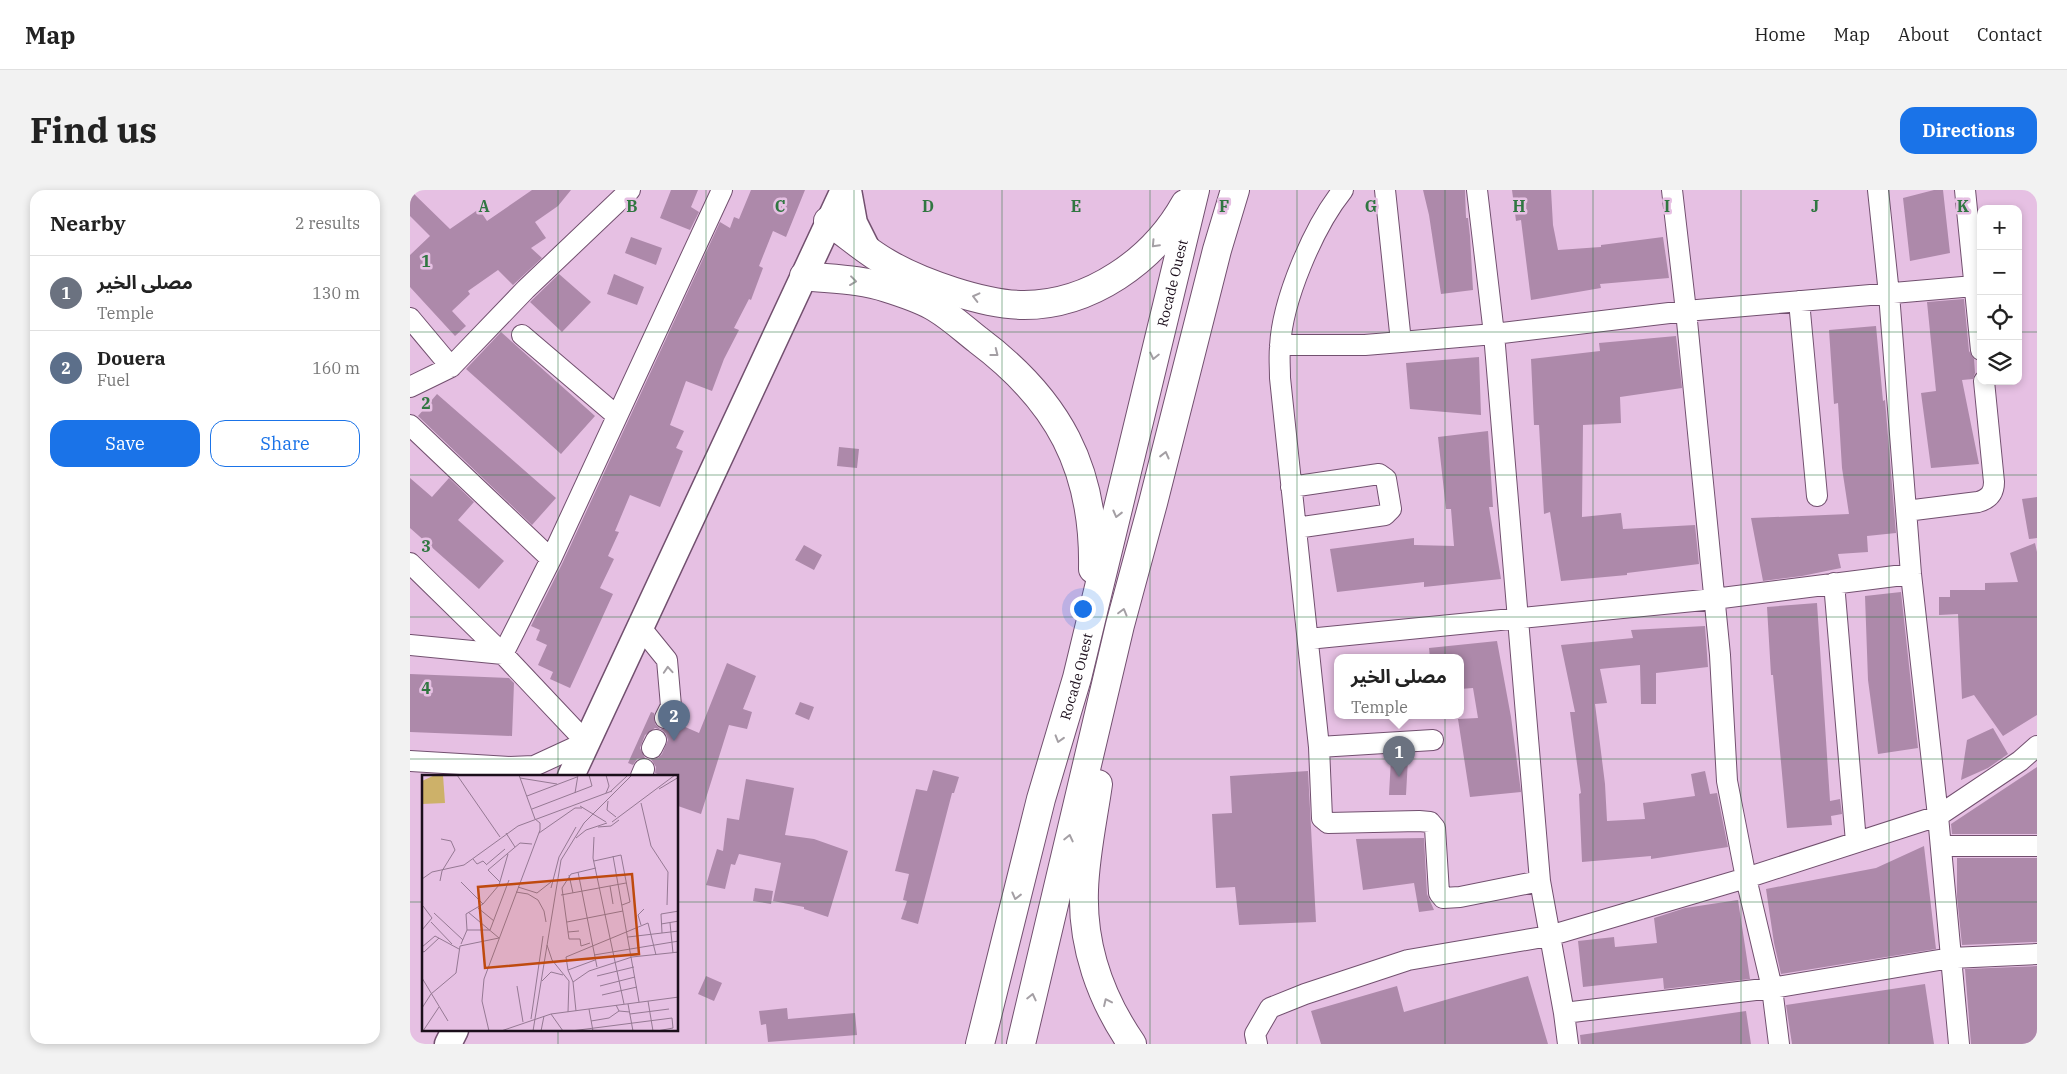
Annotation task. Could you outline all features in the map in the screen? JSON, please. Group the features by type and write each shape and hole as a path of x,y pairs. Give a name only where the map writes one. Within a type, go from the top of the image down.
{"highway":[{"path":"828,221 886,263 916,276 958,292 995,302 1024,305 1052,302 1079,295 1129,269 1165,234 1194,190"},
{"name":"Rocade Ouest","path":"980,1044 1041,800 1077,678 1194,190"},
{"path":"1021,1044 1115,644 1217,250 1235,190"},
{"path":"804,276 886,287 935,307 1003,359 1027,382 1048,408 1067,439 1078,464 1092,522 1094,550 1093,614"},
{"path":"1115,644 1084,900 1090,953 1100,986 1116,1021 1132,1044"}],"main road":[{"path":"571,775 844,190"},
{"path":"848,190 854,223 866,247"},
{"path":"448,1044 454,1032"}],"street":[{"path":"410,387 451,367 526,289 630,190"},
{"path":"503,654 551,559 722,190"},
{"path":"1343,190 1314,238 1297,277 1284,319 1280,345 1280,378 1319,747 1322,818 1328,823 1430,822 1435,828 1439,893 1443,898 1460,898 1540,881"},
{"path":"1386,190 1401,342"},
{"path":"1477,190 1494,334 1540,881 1568,1044"},
{"path":"1672,190 1686,311 1720,655 1728,782 1746,878 1772,988 1779,1044"},
{"path":"1878,190 1889,294 1911,574 1938,816 1959,1044"},
{"path":"1965,190 1980,340"},
{"path":"1280,345 1365,345 1401,342 1494,334 1686,311 1974,286"},
{"path":"1798,301 1817,496"},
{"path":"410,318 451,367"},
{"path":"522,335 617,416"},
{"path":"1906,511 1978,502 1985,500 1991,495 1994,489 1994,482 1984,385"},
{"path":"410,425 551,559"},
{"path":"1292,487 1379,474 1386,479 1391,509 1384,515 1296,528"},
{"path":"410,563 503,654 586,742 534,766 510,768 410,761"},
{"path":"1308,639 1714,599 1911,574"},
{"path":"1834,583 1856,842"},
{"path":"641,628 668,660 671,706 666,718"},
{"path":"410,644 503,654"},
{"path":"1319,747 1433,740"},
{"path":"1258,1044 1255,1034 1270,1008 1305,994 1408,960 1549,936 1746,878 1938,816 2020,760 2037,746"},
{"path":"1941,846 2037,846"},
{"path":"1564,1012 1772,988 1951,958 2037,954"}],"building":[{"path":"410,190 450,229 479,209 487,221 532,190 571,190 558,206 535,222 546,238 531,248 542,258 513,285 498,270 468,291 470,294 452,311 466,326 455,336 410,287 410,255 430,236 410,216"},
{"path":"671,190 698,190 691,207 699,212 690,230 660,218"},
{"path":"751,190 805,190 786,237 773,231 759,266 763,268 751,300 749,299 734,328 739,330 724,359 712,391 686,381 670,425 684,431 676,448 683,451 660,507 630,495 615,531 619,532 608,556 614,559 600,588 613,594 570,688 550,679 553,672 538,665 547,645 536,640 540,630 531,626 562,564 720,222 730,228 734,217 739,219"},
{"path":"1423,190 1465,190 1473,290 1441,294 1429,215"},
{"path":"1512,190 1551,190 1553,225 1558,250 1601,247 1601,245 1663,237 1669,278 1600,284 1601,288 1531,300 1521,220 1516,221"},
{"path":"1934,190 1943,190 1950,253 1910,261 1903,198"},
{"path":"631,237 662,248 656,265 625,253"},
{"path":"559,274 591,302 562,332 530,302"},
{"path":"614,274 644,287 637,305 607,294"},
{"path":"1964,299 1969,351 1974,359 1975,373 1973,379 1962,380 1979,464 1931,468 1921,393 1936,391 1927,302"},
{"path":"1876,326 1883,401 1885,400 1896,533 1867,536 1868,552 1838,554 1841,568 1763,581 1751,518 1849,514 1842,468 1838,403 1834,404 1829,330"},
{"path":"501,332 595,416 561,454 466,369"},
{"path":"1676,336 1682,388 1620,397 1621,423 1583,425 1582,517 1621,513 1623,529 1695,525 1699,564 1627,573 1627,575 1561,581 1550,512 1544,514 1539,425 1534,425 1531,359 1600,351 1599,343"},
{"path":"1479,357 1481,415 1410,409 1406,363"},
{"path":"437,394 556,498 532,525 418,416"},
{"path":"1488,431 1493,507 1489,507 1501,579 1424,587 1424,582 1337,592 1330,549 1414,538 1414,545 1454,546 1451,509 1446,509 1438,437"},
{"path":"839,447 859,449 857,468 837,466"},
{"path":"410,478 432,497 449,478 474,502 458,520 504,561 479,589 410,528"},
{"path":"2037,497 2037,538 2029,539 2022,499"},
{"path":"2035,543 2037,552 2037,715 2003,736 1974,695 1962,699 1958,614 1939,615 1939,597 1950,597 1950,590 1985,590 1985,583 2018,582 2010,553"},
{"path":"804,545 822,555 814,570 795,560"},
{"path":"1901,592 1918,748 1878,754 1868,680 1865,596"},
{"path":"1817,603 1830,801 1840,799 1842,814 1831,816 1832,825 1787,828 1773,675 1771,675 1767,607"},
{"path":"1705,626 1708,667 1656,673 1656,704 1641,704 1640,665 1600,669 1607,703 1595,704 1605,784 1607,821 1645,819 1643,803 1695,796 1691,774 1705,771 1710,794 1717,793 1728,847 1651,859 1651,856 1582,862 1579,794 1581,793 1570,712 1575,712 1561,645 1633,638 1631,630"},
{"path":"1497,641 1511,717 1521,792 1470,797 1458,719 1478,718 1473,688 1464,689 1464,654 1430,654 1429,648"},
{"path":"727,663 756,676 743,709 752,712 747,729 729,725 701,814 679,806 679,775 660,775 655,773 656,767 651,759 658,758 662,754 668,740 662,730 655,728 645,735 640,748 645,758 637,759 633,765 628,763 651,712 654,713 655,724 660,729 671,728 676,723 699,733"},
{"path":"410,674 509,678 514,683 512,736 410,732"},
{"path":"800,702 814,707 809,720 795,714"},
{"path":"1993,728 2008,754 1988,768 1961,780 1967,740"},
{"path":"1391,758 1408,759 1406,795 1389,795"},
{"path":"2037,767 2037,834 1952,834 1951,824"},
{"path":"933,770 959,777 954,793 952,793 918,924 901,919 907,901 903,900 909,874 895,871 916,789 927,791"},
{"path":"1308,771 1316,922 1239,925 1235,887 1216,888 1212,814 1232,813 1230,776"},
{"path":"746,779 794,788 785,835 814,839 848,851 828,917 804,909 804,907 773,901 781,863 739,854 735,865 731,864 725,889 706,885 717,849 723,851 727,818 739,820"},
{"path":"1424,838 1427,894 1434,910 1419,912 1414,883 1363,890 1356,839"},
{"path":"1924,846 1936,949 1781,974 1774,943 1766,889 1876,868"},
{"path":"1957,858 2037,858 2037,942 1962,945 1957,897"},
{"path":"755,888 773,891 771,904 753,901"},
{"path":"1738,900 1750,979 1664,989 1663,978 1583,987 1578,941 1614,937 1615,947 1657,943 1654,918 1685,908"},
{"path":"2037,966 2037,1044 1971,1044 1965,969"},
{"path":"706,976 722,983 714,1001 698,994"},
{"path":"1528,976 1548,1044 1321,1044 1311,1011 1397,986 1404,1012"},
{"path":"1925,984 1934,1044 1792,1044 1786,1005"},
{"path":"787,1008 788,1019 855,1013 857,1035 768,1042 766,1024 761,1025 759,1011"},
{"path":"1746,1011 1751,1044 1581,1044 1580,1035"}],"place":[{"name":"Douera","path":"674,741"},
{"name":"مصلى الخير","path":"1399,777"}]}
